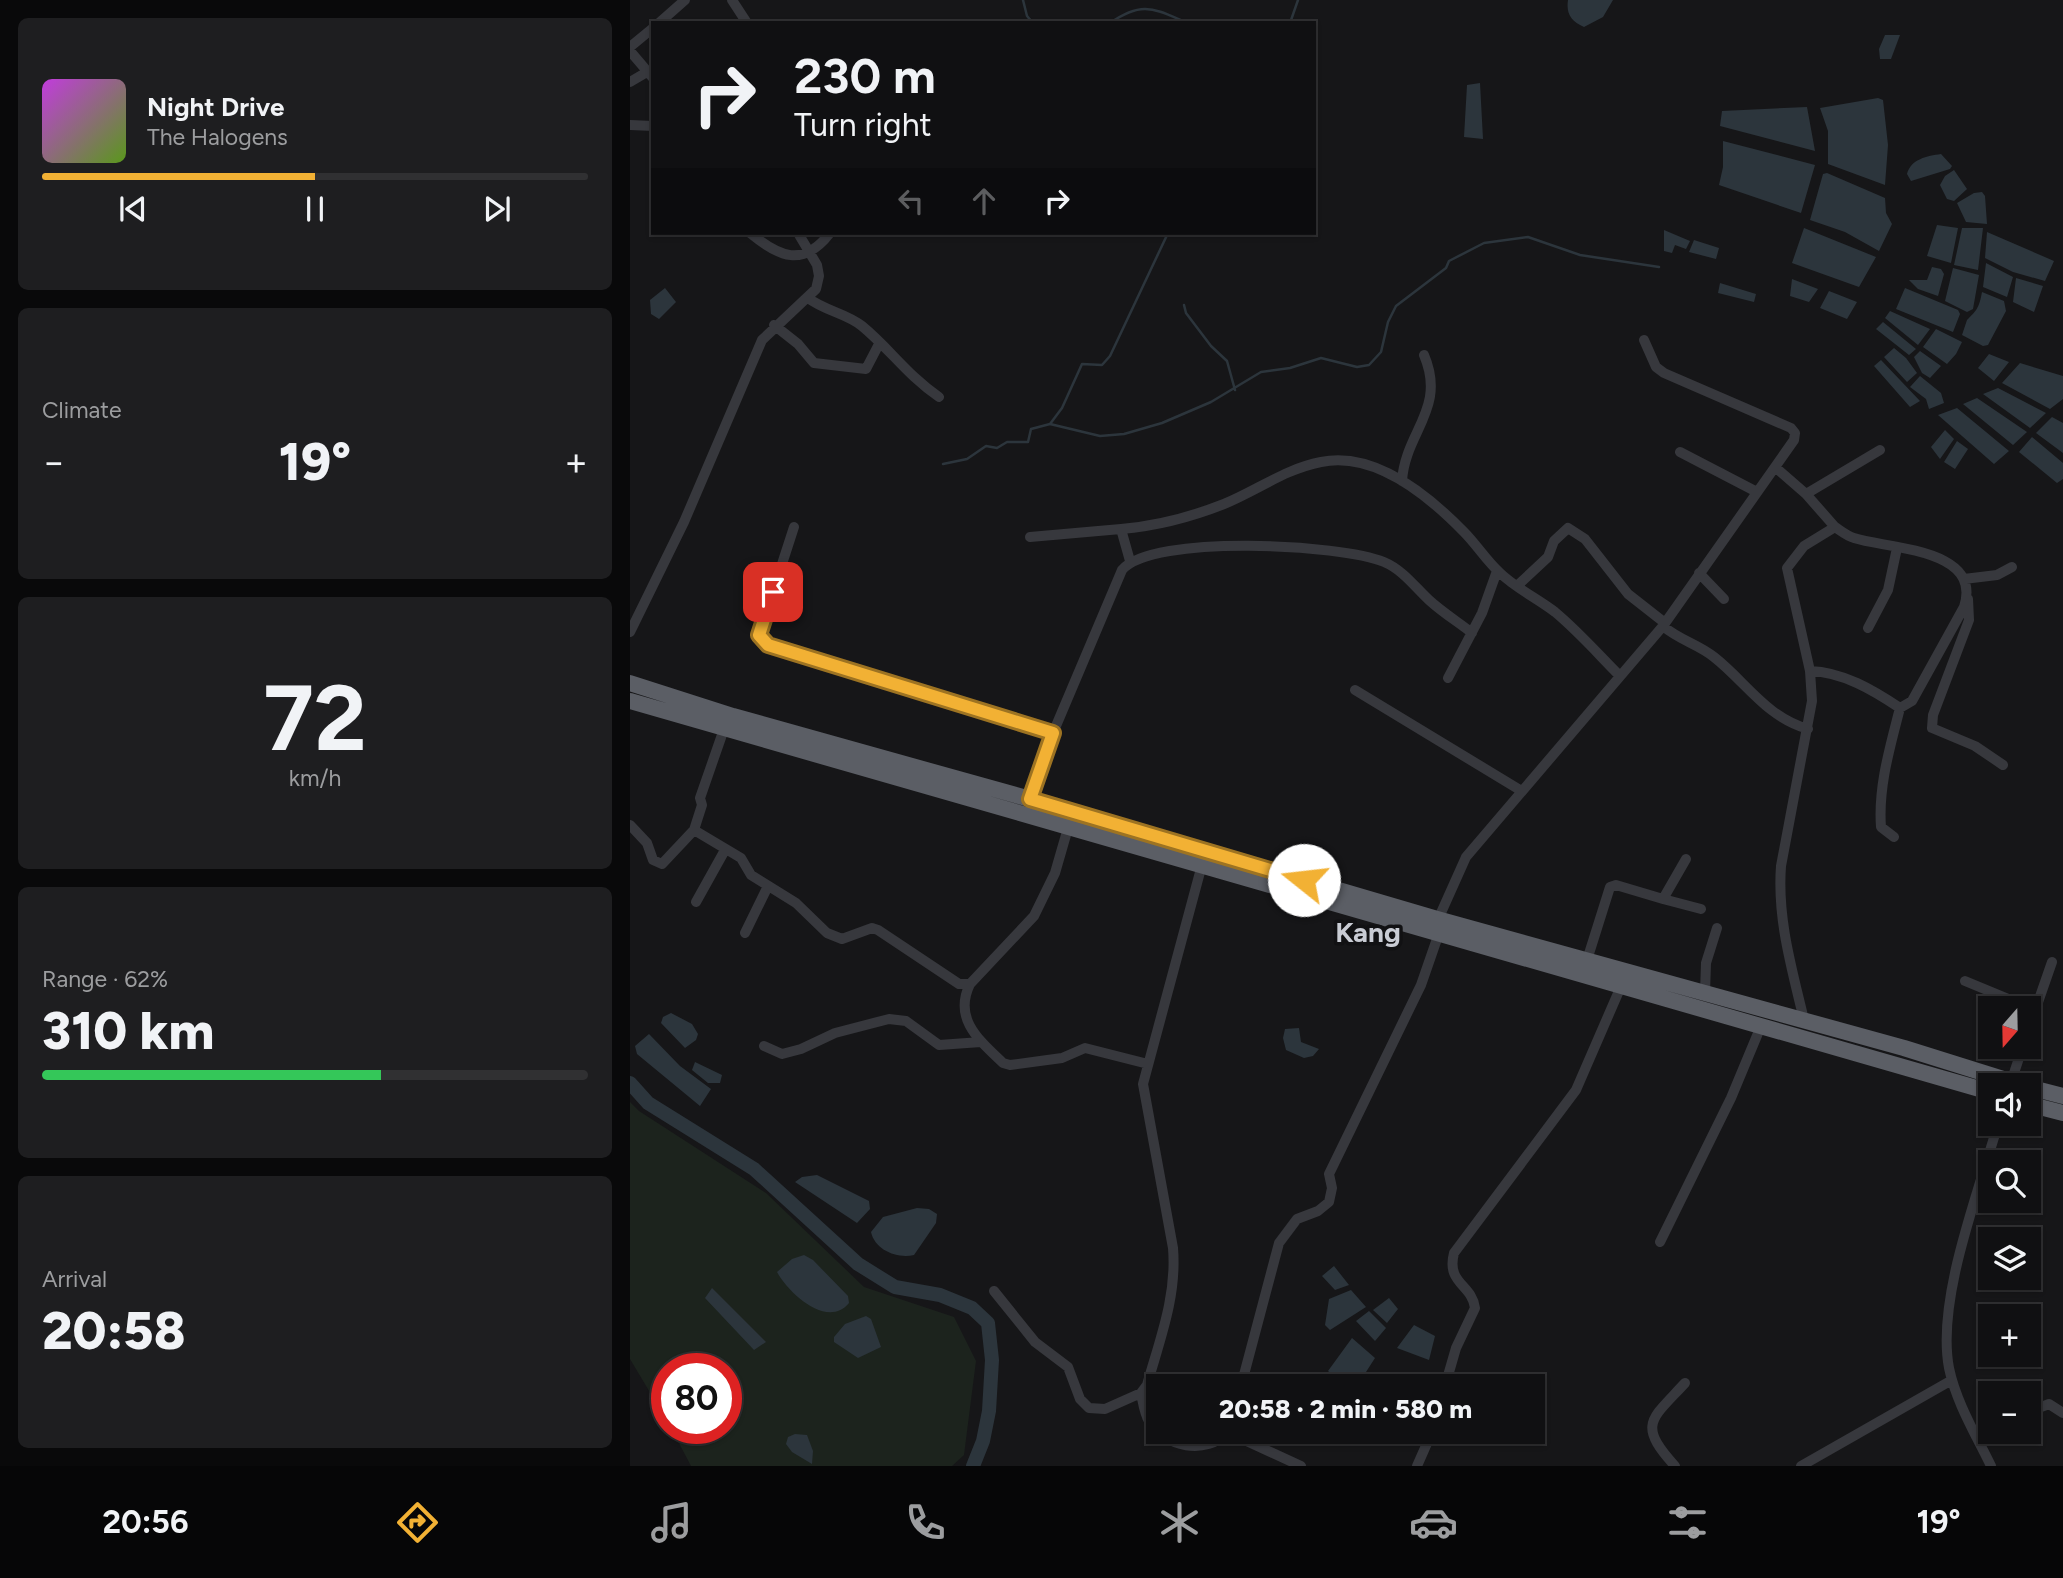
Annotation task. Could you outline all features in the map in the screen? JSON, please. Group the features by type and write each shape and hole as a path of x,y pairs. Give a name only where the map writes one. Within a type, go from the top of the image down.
{"highway":[{"path":"630,683 818,748 1068,828 1204,858"},
{"path":"630,701 724,729 818,748 1030,799 1204,858 1436,930 1625,978 1704,993 1979,1073"},
{"path":"1436,930 1587,960 1625,978 1761,1026 1978,1089"},
{"path":"2041,1090 2063,1096"},
{"path":"2041,1108 2063,1114"}],"street":[{"path":"661,21 685,0"},
{"path":"732,0 746,21"},
{"path":"630,82 650,75 630,49 651,30"},
{"path":"630,125 651,126"},
{"path":"753,235 776,253 790,256 810,252 828,235"},
{"path":"630,632 684,522 762,340 774,326 808,298 820,276 799,235"},
{"path":"808,298 820,307 855,320 917,382 939,397"},
{"path":"774,326 798,345 814,363 866,369 878,344"},
{"path":"1244,1374 1279,1243 1297,1219 1329,1202 1332,1188 1329,1174 1421,985 1436,930 1466,857 1520,790 1664,624 1794,440 1795,433 1791,428 1664,373 1656,367 1644,340"},
{"path":"1402,481 1407,450 1427,414 1432,373 1424,355"},
{"path":"1806,494 1880,450"},
{"path":"1680,452 1757,492"},
{"path":"1030,537 1153,526 1224,503 1280,474 1325,461 1364,463 1402,481 1436,505 1465,532 1497,571 1556,612 1620,676"},
{"path":"1775,467 1806,494 1835,527 1852,538 1928,552 1947,563 1964,579 1969,620 1933,715 1932,728 1975,746 2003,765"},
{"path":"794,527 759,635 761,640 768,645 1053,733"},
{"path":"1804,1020 1782,920 1779,890 1781,866 1812,701 1810,671 1787,568 1792,558 1804,546 1835,527"},
{"path":"1517,586 1548,557 1554,541 1568,528 1585,539 1628,594 1676,637 1716,658 1777,716 1808,729"},
{"path":"1121,529 1130,561"},
{"path":"1030,799 1053,733 1122,570 1130,561 1177,549 1235,546 1335,550 1385,562 1405,575 1431,602 1472,632"},
{"path":"1868,628 1888,590 1897,548"},
{"path":"1964,579 1997,575 2012,567"},
{"path":"1448,678 1472,632 1497,571"},
{"path":"1699,573 1724,599"},
{"path":"1894,837 1881,827 1880,810 1888,753 1900,708 1912,701 1968,596"},
{"path":"1810,671 1829,672 1878,694 1900,708"},
{"path":"1355,690 1520,790"},
{"path":"630,825 647,843 653,860 663,864 694,830 702,805 700,798 724,729"},
{"path":"1068,828 1055,873 1034,916 970,984 964,995 968,1027 1003,1063 1010,1065 1062,1058 1085,1048 1148,1064"},
{"path":"694,830 741,858 751,875 796,903 836,938 842,939 872,928 901,943 959,984 970,984"},
{"path":"696,902 725,849"},
{"path":"995,1291 1035,1342 1068,1367 1083,1404 1099,1411 1141,1394 1147,1385 1166,1321 1175,1276 1173,1248 1143,1089 1204,858"},
{"path":"1663,899 1686,859"},
{"path":"1587,960 1610,887 1616,885 1701,909"},
{"path":"745,933 768,886"},
{"path":"1704,993 1706,963 1717,928"},
{"path":"2040,996 2052,962"},
{"path":"1448,1374 1456,1348 1475,1308 1452,1269 1454,1253 1576,1090 1625,978"},
{"path":"1965,981 2001,996"},
{"path":"764,1046 782,1054 801,1049 835,1033 889,1019 906,1021 939,1045 981,1042"},
{"path":"1660,1242 1731,1098 1761,1026"},
{"path":"1991,1466 1952,1380 1947,1337 1953,1282 1995,1136"},
{"path":"1801,1466 1952,1380"},
{"path":"1675,1466 1655,1442 1651,1424 1656,1414 1685,1383"},
{"path":"1141,1394 1146,1415"},
{"path":"2041,1407 2049,1404 2063,1413"},
{"path":"1253,1444 1301,1466"},
{"path":"1417,1466 1427,1444"}],"shaded area":[{"path":"1568,0 1613,0 1603,17 1584,27 1570,16"},
{"path":"1885,35 1900,35 1891,59 1880,59 1879,49"},
{"path":"1480,83 1483,139 1464,137 1467,85"},
{"path":"1878,98 1883,100 1888,145 1885,185 1828,164 1828,131 1820,108"},
{"path":"1807,107 1815,151 1720,126 1722,111"},
{"path":"1723,141 1815,165 1801,213 1719,185 1723,167"},
{"path":"1941,154 1952,166 1950,169 1911,181 1907,174 1912,165 1925,157"},
{"path":"1954,170 1967,189 1954,201 1947,199 1940,185 1945,176"},
{"path":"1827,173 1885,198 1886,213 1892,224 1879,251 1845,232 1810,220 1823,174"},
{"path":"1982,192 1985,196 1987,224 1966,222 1957,203 1974,193"},
{"path":"1937,225 1958,228 1951,263 1927,256"},
{"path":"1804,228 1876,257 1859,287 1792,263"},
{"path":"1962,228 1983,228 1978,270 1954,265"},
{"path":"1664,230 1690,241 1686,249 1675,245 1672,253 1664,251"},
{"path":"1987,232 2054,261 2045,281 2013,272 1985,258"},
{"path":"1694,240 1719,248 1716,259 1689,252"},
{"path":"1986,263 2013,277 2007,297 1983,287"},
{"path":"1932,267 1941,269 1944,274 1938,296 1918,289 1909,280 1927,280"},
{"path":"1953,268 1979,275 1973,309 1967,312 1945,301"},
{"path":"2016,278 2043,286 2034,312 2013,302"},
{"path":"1792,279 1818,289 1809,302 1790,296"},
{"path":"1720,283 1756,294 1754,302 1718,293"},
{"path":"665,288 676,302 659,319 651,314 650,300"},
{"path":"1905,288 1958,310 1960,314 1953,332 1896,309"},
{"path":"1829,291 1857,302 1847,319 1820,308"},
{"path":"1982,292 2004,301 2006,311 1988,345 1983,346 1962,335 1967,320 1979,305"},
{"path":"1890,311 1930,329 1918,345 1885,318"},
{"path":"1883,322 1916,349 1909,355 1876,329"},
{"path":"1936,329 1962,342 1947,364 1923,347"},
{"path":"1894,348 1917,373 1907,382 1884,357"},
{"path":"1920,351 1941,366 1930,378 1922,373 1914,357"},
{"path":"1989,354 2009,362 1994,381 1978,368"},
{"path":"1881,360 1920,401 1910,407 1874,366"},
{"path":"2020,363 2063,376 2063,399 2050,409 2002,383"},
{"path":"1920,376 1941,393 1944,403 1929,409 1926,399 1910,387"},
{"path":"1998,388 2046,413 2030,428 1983,394"},
{"path":"1977,398 2027,432 2013,445 1963,404"},
{"path":"1957,408 2009,451 1994,464 1938,415"},
{"path":"2052,417 2063,423 2063,453 2036,433"},
{"path":"1945,430 1954,439 1940,459 1931,447"},
{"path":"2032,437 2063,463 2063,479 2057,483 2019,452"},
{"path":"1957,441 1968,449 1955,469 1944,462"},
{"path":"671,1013 692,1024 698,1034 696,1040 685,1048 661,1023 663,1017"},
{"path":"1299,1028 1301,1042 1319,1049 1313,1056 1304,1058 1286,1050 1283,1038 1285,1029"},
{"path":"649,1034 680,1066 711,1089 700,1106 637,1054 635,1046"},
{"path":"695,1062 722,1075 720,1083 708,1083 692,1070"},
{"path":"630,1102 639,1111 766,1193 864,1287 954,1317 976,1361 964,1455 952,1466 691,1466 679,1444 742,1444 742,1353 651,1353 651,1394 630,1359"},
{"path":"817,1175 869,1201 870,1209 857,1223 795,1182 802,1177"},
{"path":"917,1208 929,1209 937,1214 936,1223 914,1255 894,1254 877,1244 871,1232 883,1217"},
{"path":"804,1255 813,1260 848,1296 849,1303 840,1310 820,1310 810,1306 790,1290 777,1272 792,1259"},
{"path":"1334,1266 1349,1285 1335,1290 1322,1276"},
{"path":"712,1288 766,1342 754,1350 705,1298"},
{"path":"1351,1290 1366,1307 1330,1330 1325,1325 1329,1299"},
{"path":"1389,1298 1398,1309 1387,1323 1373,1310"},
{"path":"1369,1311 1386,1328 1375,1341 1356,1321"},
{"path":"866,1316 871,1319 881,1347 858,1358 834,1342 834,1337 845,1324"},
{"path":"1414,1325 1435,1336 1429,1360 1397,1348"},
{"path":"1352,1338 1375,1358 1365,1374 1331,1374 1328,1371"},
{"path":"795,1434 807,1435 813,1451 812,1464 792,1452 786,1444 788,1437"}],"waterway":[{"path":"1023,0 1027,16 1031,21"},
{"path":"1291,21 1298,0"},
{"path":"1113,21 1140,9 1157,11 1183,21"},
{"path":"943,464 967,459 986,446 997,448 1007,442 1028,442 1031,429 1050,424 1062,408 1082,364 1102,365 1110,356 1167,235"},
{"path":"1050,424 1100,436 1124,434 1162,423 1211,402 1261,372 1290,368 1321,358 1357,367 1369,365 1381,352 1388,322 1396,306 1446,268 1449,261 1484,243 1528,237 1580,255 1659,267"},
{"path":"1184,305 1186,313 1211,346 1227,361 1235,390"},
{"path":"630,1083 648,1103 754,1169 858,1264 895,1287 940,1295 972,1308 988,1323 992,1360 989,1411 983,1441 973,1466"}],"district":[{"name":"Kang","path":"1368,932"}],"route":[{"path":"773,592 759,635 768,645 1053,733 1030,799 1304,880"}]}
